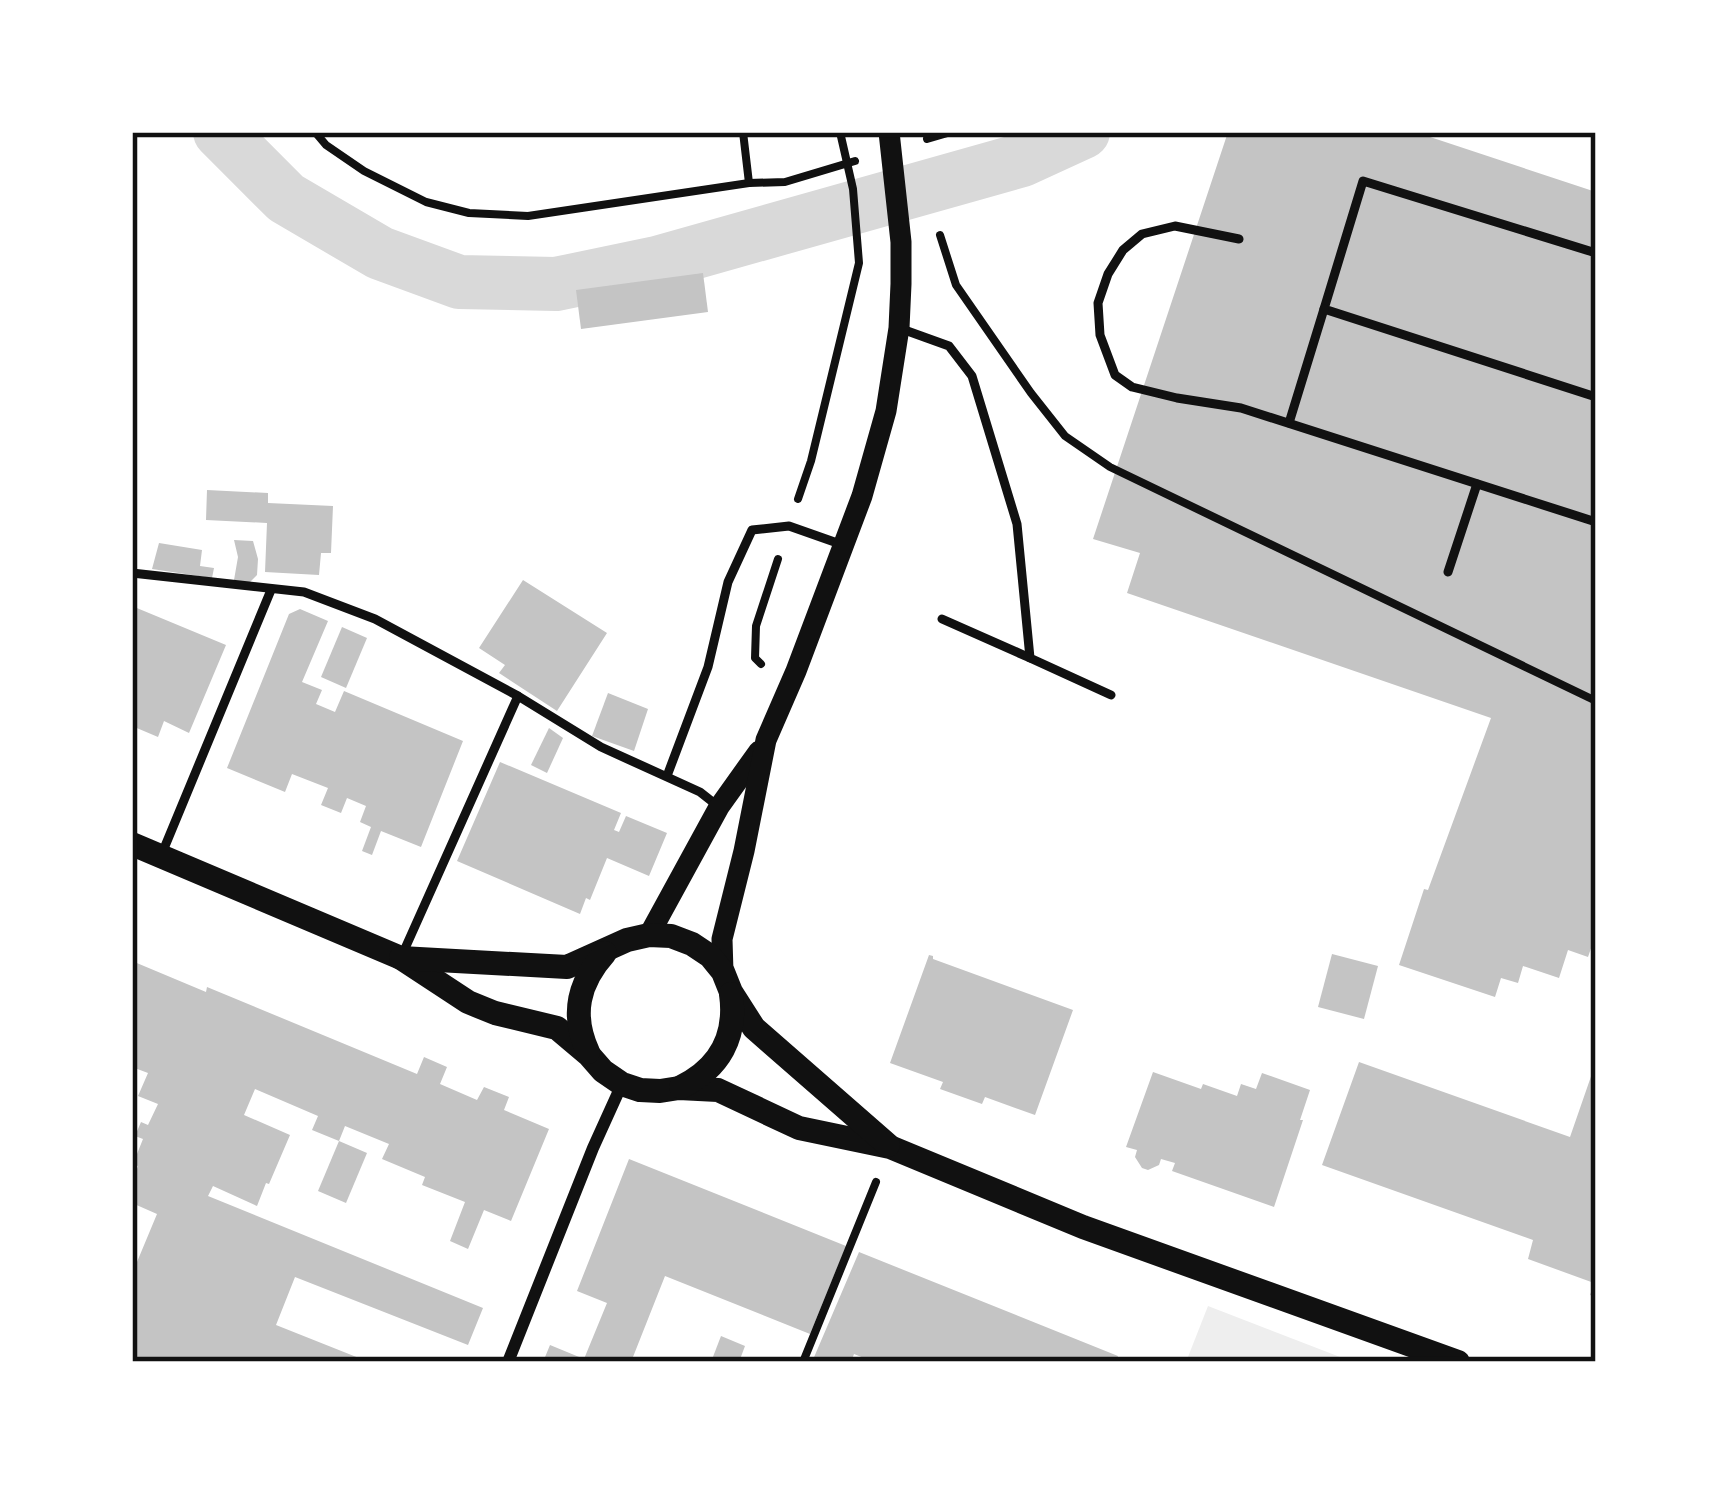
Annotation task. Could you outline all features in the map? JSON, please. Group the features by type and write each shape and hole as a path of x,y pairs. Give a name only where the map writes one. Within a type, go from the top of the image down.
{"main road":[{"path":"132,844 400,958 468,1002 556,1028 622,1084 640,1090 718,1090 799,1128 890,1147 1083,1227 1458,1362"},
{"path":"400,958 567,967 649,934 692,944 710,956 754,1028 890,1147"},
{"path":"590,1055 581,1037 579,1000 584,981 607,951"},
{"path":"679,1088 712,1067 732,1033 734,1012 727,982"}],"street":[{"path":"727,982 722,939 766,740 862,496 886,411 899,328 901,242 889,132"},
{"path":"649,934 719,807 766,740"},
{"path":"508,1362 622,1084"}],"lane":[{"path":"1289,423 1363,181 1596,253"},
{"path":"1239,238 1175,226 1142,234 1123,250 1098,303 1100,335 1115,375 1132,387 1241,408 1596,522"},
{"path":"1324,309 1596,397"},
{"path":"899,328 950,346 973,376 1017,524 1030,658"},
{"path":"1448,572 1477,484"},
{"path":"667,776 708,667 728,582 752,530 789,526 843,545"},
{"path":"132,573 304,592 375,619 601,747 700,792 719,807"},
{"path":"161,856 271,590"},
{"path":"942,619 1111,695"},
{"path":"400,958 518,696"}],"path":[{"path":"314,132 364,171 426,202 469,213 527,216 749,183 785,182 868,157"},
{"path":"743,132 749,183"},
{"path":"755,658 756,626 812,460 859,263 853,189 840,132"},
{"path":"910,145 951,132"},
{"path":"939,231 956,284 1065,436 1110,467 1596,701"},
{"path":"803,1362 890,1147"}],"shaded area":[{"path":"1208,1306 1353,1362 1186,1362"}],"building":[{"path":"1228,132 1415,132 1596,192 1596,934 1588,957 1568,950 1559,978 1523,966 1518,983 1501,978 1495,997 1399,965 1491,718 1127,593 1140,553 1093,539"},
{"path":"703,273 708,312 581,329 576,290"},
{"path":"207,490 268,493 268,503 333,506 331,553 321,553 319,575 265,572 267,523 206,520"},
{"path":"234,540 253,541 257,575 249,583 234,580 238,557"},
{"path":"159,543 202,550 200,566 214,568 212,578 152,569"},
{"path":"523,580 607,633 557,711 499,673 505,665 479,648"},
{"path":"132,606 226,645 189,733 164,721 158,737 132,726"},
{"path":"300,609 328,621 302,682 322,690 316,704 335,712 344,691 463,741 421,847 381,831 372,855 362,851 371,827 360,822 366,806 347,798 341,813 321,805 328,788 292,774 285,792 227,768 289,614"},
{"path":"342,627 367,638 346,688 321,677"},
{"path":"608,693 648,709 634,751 592,736"},
{"path":"549,728 563,738 547,773 531,765"},
{"path":"500,762 621,813 614,830 619,832 626,816 667,833 649,876 607,858 580,914 457,861"},
{"path":"1332,954 1378,966 1364,1019 1318,1007"},
{"path":"929,955 1073,1010 1035,1115 985,1097 982,1104 940,1089 943,1082 890,1063"},
{"path":"132,961 417,1074 424,1057 447,1067 440,1084 477,1100 484,1087 509,1097 504,1110 549,1129 511,1221 484,1210 468,1249 450,1241 465,1202 422,1185 425,1177 382,1159 389,1144 345,1126 339,1141 312,1130 318,1116 255,1089 244,1115 290,1135 269,1184 257,1206 213,1186 208,1196 483,1308 468,1345 295,1277 276,1325 369,1362 132,1362 132,1274 157,1214 132,1203 132,1174 138,1166 133,1164 143,1139 135,1136 141,1122 148,1125 158,1104 138,1096 148,1073 132,1067"},
{"path":"1359,1062 1570,1137 1596,1062 1596,1297 1590,1295 1594,1283 1528,1259 1533,1240 1322,1165"},
{"path":"1153,1072 1237,1096 1241,1084 1256,1089 1262,1073 1310,1090 1274,1207 1172,1171 1175,1163 1161,1159 1159,1165 1142,1168 1135,1157 1137,1150 1126,1147"},
{"path":"339,1141 367,1153 346,1203 318,1191"},
{"path":"629,1159 846,1246 810,1334 665,1276 631,1362 543,1362 550,1345 584,1359 607,1303 577,1291"},
{"path":"859,1252 1118,1356 1116,1362 874,1362 854,1354 851,1362 812,1362"},
{"path":"721,1336 745,1346 739,1362 711,1362"}],"waterway":[{"path":"220,132 286,198 380,253 459,282 556,284 657,263 1022,160 1083,132"}]}
